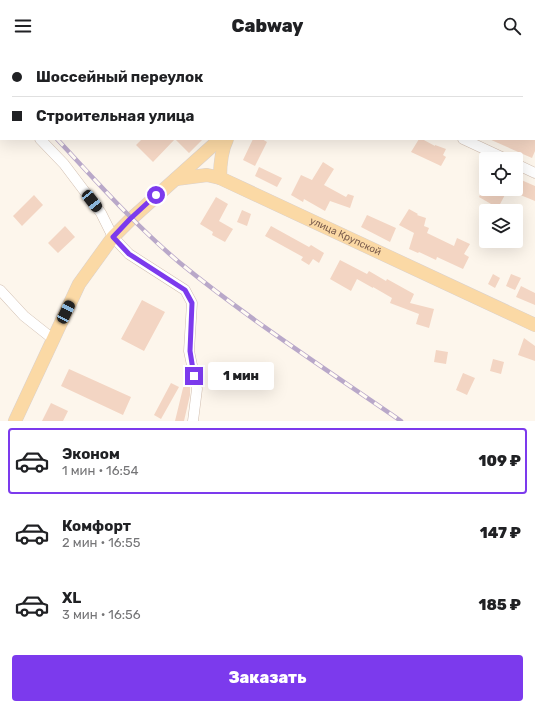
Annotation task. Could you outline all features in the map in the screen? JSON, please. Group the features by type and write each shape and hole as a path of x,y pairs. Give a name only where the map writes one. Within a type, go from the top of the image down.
{"main road":[{"path":"15,421 79,284 113,237 156,195 219,140"},
{"path":"220,178 220,162 226,140"},
{"name":"улица Крупской","path":"176,179 207,175 220,178 535,325"}],"street":[{"path":"41,140 64,164 101,213 113,237 129,254 185,290 192,303 190,351 196,388 193,421"},
{"path":"465,140 491,152"},
{"path":"523,167 535,173"},
{"path":"0,290 24,316 53,339"}],"building":[{"path":"141,140 174,140 153,162 136,145"},
{"path":"176,140 202,140 189,153"},
{"path":"253,140 264,140 267,142 255,166 243,160"},
{"path":"418,140 424,140 435,146 446,149 443,155 446,157 441,166 411,152"},
{"path":"491,140 535,140 535,151 532,158 523,154 523,152 518,152"},
{"path":"323,162 334,169 324,185 346,197 348,194 354,196 350,208 330,201 325,211 304,199 303,202 291,195 301,175 312,180"},
{"path":"259,167 282,178 277,187 255,176"},
{"path":"523,181 535,186 535,201 523,196"},
{"path":"34,195 43,205 22,226 13,216"},
{"path":"504,196 500,204 491,204 479,197"},
{"path":"216,197 228,204 219,221 233,229 225,242 212,235 213,232 200,224"},
{"path":"409,209 418,214 417,215 426,218 424,226 429,228 427,233 454,246 457,238 470,244 464,254 469,257 463,269 437,257 436,260 409,249 414,233 399,225"},
{"path":"242,210 251,214 247,226 237,222"},
{"path":"367,215 396,228 390,242 361,227"},
{"path":"65,226 75,237 58,253 48,243"},
{"path":"271,226 309,247 311,245 324,253 319,263 313,259 309,265 301,260 303,257 265,236"},
{"path":"340,260 367,274 369,271 386,281 387,279 414,294 410,303 434,309 429,328 416,324 419,314 390,303 392,298 357,279 351,291 330,279"},
{"path":"493,274 500,278 495,288 488,284"},
{"path":"511,274 521,278 515,290 506,286"},
{"path":"521,286 535,293 535,305 516,297"},
{"path":"142,300 165,312 144,351 121,339"},
{"path":"524,338 535,346 535,361 518,355"},
{"path":"436,350 448,352 446,364 434,362"},
{"path":"493,359 504,362 501,374 490,371"},
{"path":"69,369 131,397 123,415 61,386"},
{"path":"463,373 475,378 467,395 456,390"},
{"path":"171,383 179,387 161,419 154,415"},
{"path":"184,384 190,385 190,395 184,421 175,421"},
{"path":"51,403 68,411 63,421 42,421"}],"railway":[{"path":"58,140 132,218 163,249 180,263 261,325 401,421"}],"route":[{"path":"156,195 113,237 129,254 185,290 192,303 190,351 194,376"}]}
